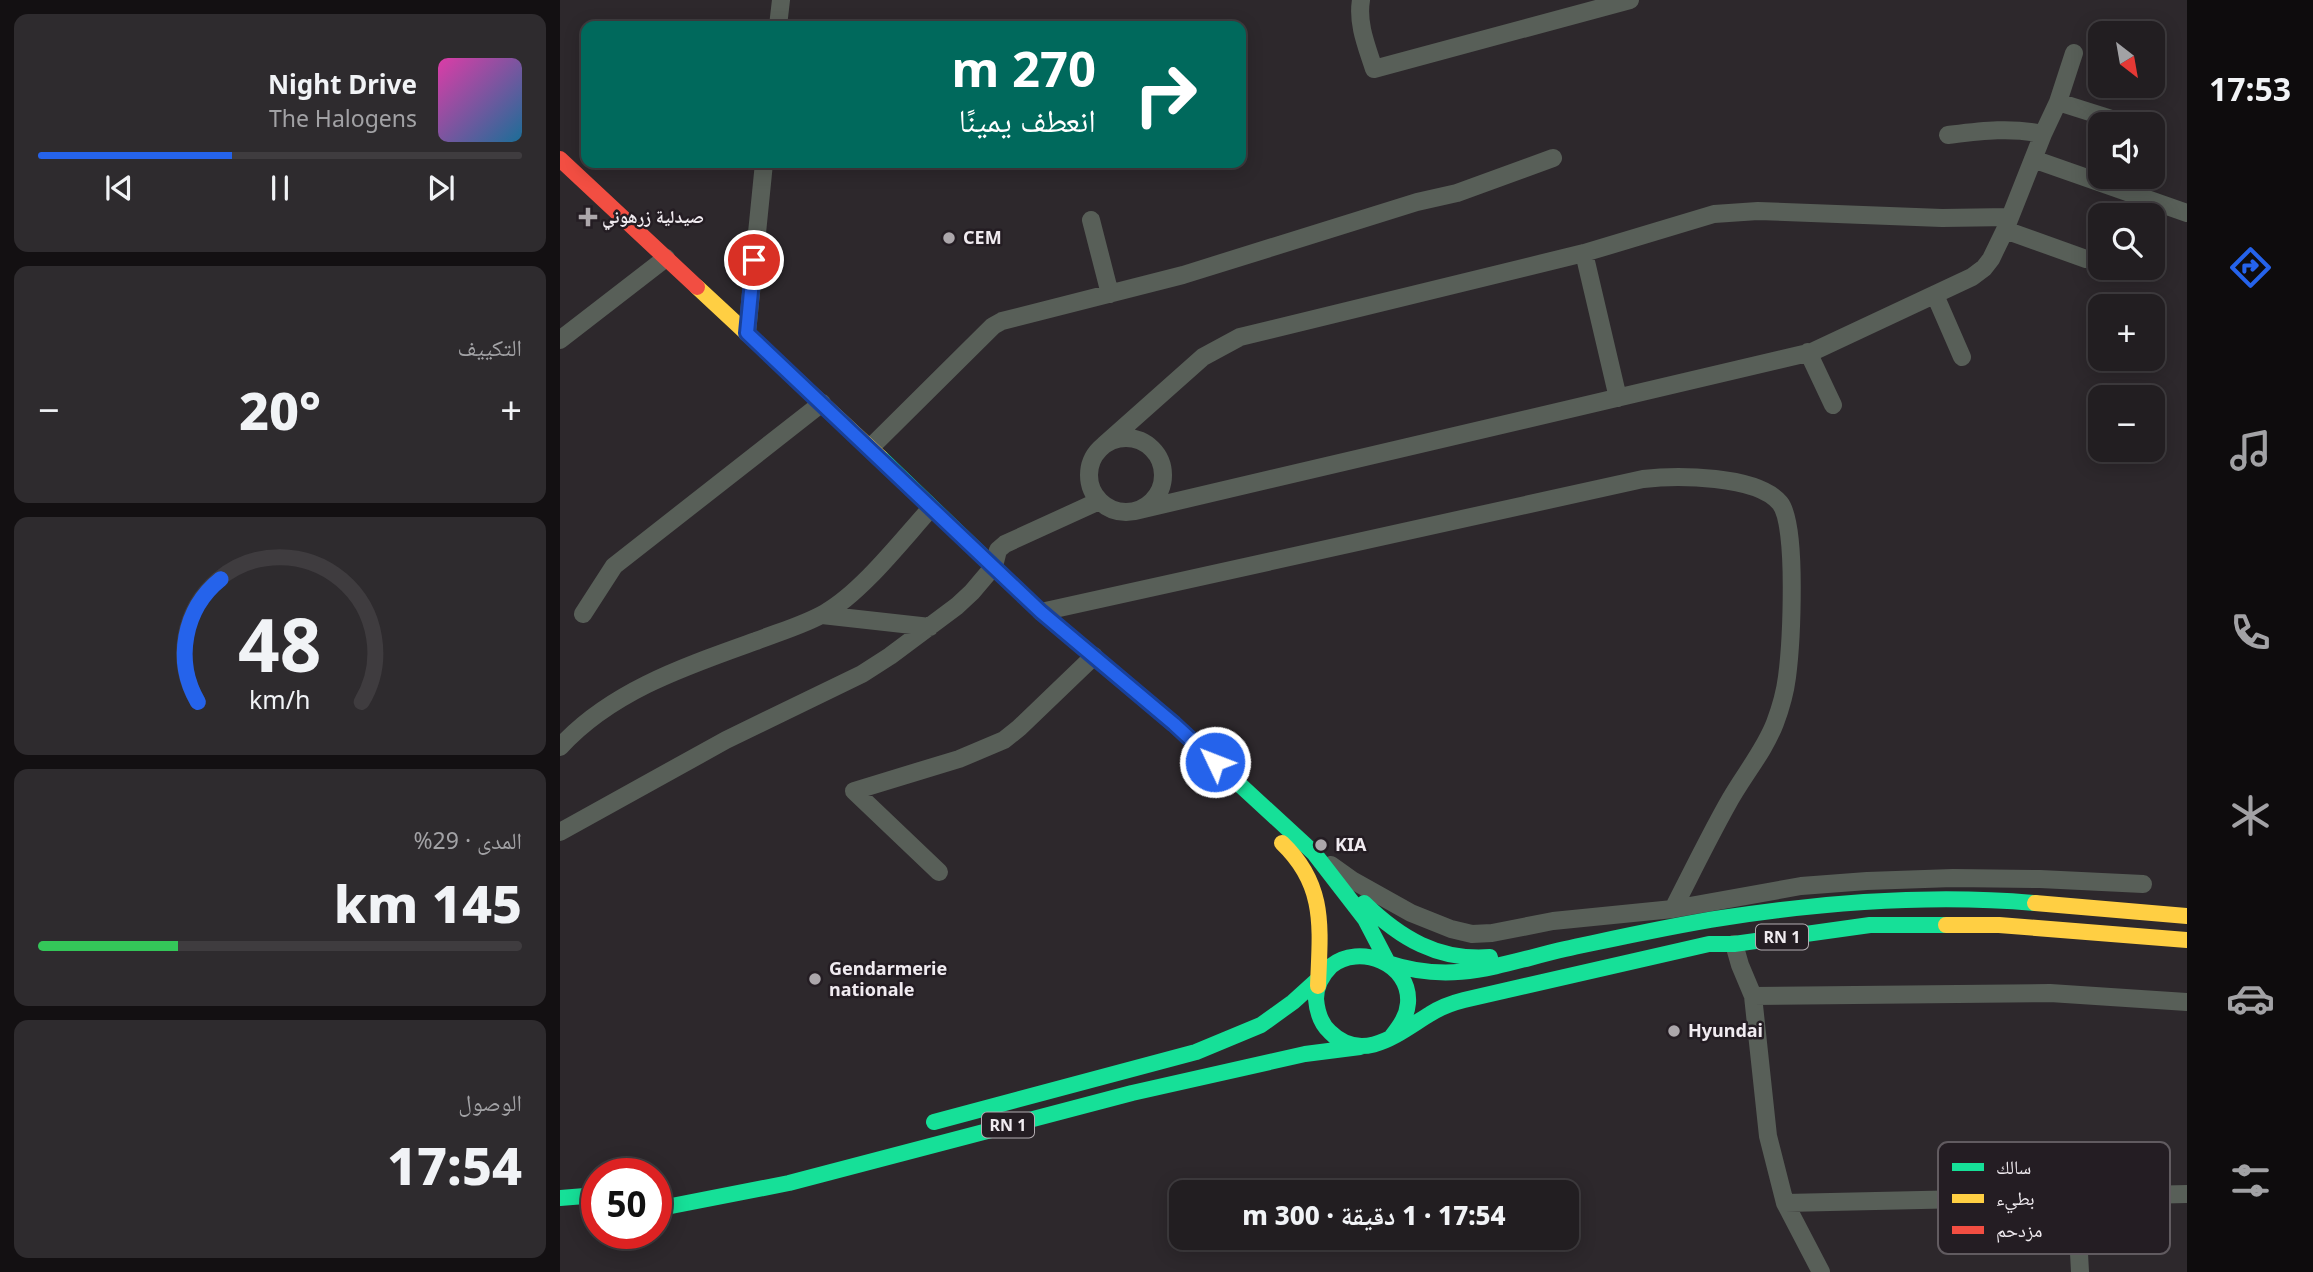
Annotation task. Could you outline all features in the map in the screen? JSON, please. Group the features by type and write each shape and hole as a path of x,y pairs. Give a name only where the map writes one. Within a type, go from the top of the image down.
{"main road":[{"path":"560,159 870,448 1041,612 1174,724 1314,853 1387,925 1432,950 1453,957 1472,958 1567,949"},
{"path":"1098,661 1163,733 1295,855 1314,888 1318,912 1320,979 1315,1002 1318,1017 1332,1036 1346,1044 1362,1047"},
{"path":"1314,853 1365,919 1388,963 1401,977 1407,992 1408,1005 1404,1020 1392,1036"},
{"name":"RN 1","path":"914,1128 1196,1052 1261,1025 1293,1002 1338,961 1353,956 1377,957 1412,971 1436,974 1471,972 1567,949 1722,918 1873,900 2003,900 2187,916"},
{"name":"RN 1","path":"672,1207 789,1183 1132,1093 1305,1054 1378,1044 1446,1005 1488,993 1709,944 1734,944 1870,925 1999,925 2187,940"},
{"path":"560,1198 581,1196"}],"street":[{"path":"779,21 781,0"},
{"path":"1361,0 1360,23 1374,69 1570,8 1630,0"},
{"path":"2074,53 2058,102 2008,223 1984,268 1935,295 1808,352 1135,511 1122,512 1110,508 1100,501 1092,490 1089,479 1090,466 1104,445 1203,356 1240,337 1584,253 1714,214 1758,211 2008,223 2085,259"},
{"path":"2058,102 2090,112"},
{"path":"1948,135 1999,129 2019,129 2043,134"},
{"path":"870,448 993,326 1002,321 1183,275 1457,192 1553,158"},
{"path":"2033,159 2187,214"},
{"path":"747,333 764,168"},
{"path":"1091,220 1110,294"},
{"path":"1584,253 1618,398"},
{"path":"560,340 666,258"},
{"path":"1935,295 1962,357"},
{"path":"1808,352 1833,405"},
{"path":"583,614 614,566 821,403"},
{"path":"1104,445 1118,439 1131,438 1143,442 1160,460 1163,473 1156,497 1135,511"},
{"path":"1041,612 1643,479 1694,476 1745,485 1769,494 1781,504 1787,517 1792,544 1788,673 1783,702 1756,760 1728,803 1673,909"},
{"path":"560,832 726,740 862,674 930,627 972,592 994,566 998,550 1005,544 1100,501"},
{"path":"560,747 607,708 677,670 822,615 854,592 932,508"},
{"path":"822,615 930,627"},
{"path":"939,872 854,791 959,759 1004,740 1098,661"},
{"path":"1314,853 1352,880 1411,913 1451,929 1472,934 1492,933 1553,921 1673,909 1801,886 1867,881 1953,878 2143,884"},
{"path":"1734,944 1753,996 1768,1136 1785,1203 1821,1272"},
{"path":"1753,996 2050,993 2187,1002"},
{"path":"1785,1203 1938,1199"},
{"path":"2079,1254 2080,1272"}],"traffic: fast":[{"path":"881,458 1041,612 1174,724 1314,853 1365,919 1388,963"},
{"path":"1388,963 1434,972 1477,970 1683,925 1761,912 1839,904 1957,899 2035,903"},
{"path":"1364,903 1392,927 1421,945 1453,955 1490,957"},
{"path":"1392,1036 1403,1021 1408,1003 1407,989 1401,977 1381,961 1368,957 1342,959 1331,966 1320,981 1316,994 1322,1021 1330,1032 1343,1041 1355,1046 1368,1046 1394,1036 1455,1002 1709,944 1734,944 1870,925 1946,925"},
{"path":"934,1122 1196,1052 1261,1025 1293,1002 1325,973"},
{"path":"672,1206 789,1183 1132,1093 1305,1054 1360,1047"},
{"path":"560,1198 581,1196"}],"traffic: slow":[{"path":"697,287 881,458"},
{"path":"1282,843 1297,859 1314,892 1320,946 1318,986"},
{"path":"2035,903 2187,916"},
{"path":"1946,925 1999,925 2187,940"}],"traffic: jam":[{"path":"560,159 697,287"}],"place":[{"name":"صيدلية زرهوني","path":"588,217"},
{"name":"CEM","path":"949,238"},
{"name":"KIA","path":"1321,845"},
{"name":"Gendarmerie nationale","path":"815,979"},
{"name":"Hyundai","path":"1674,1031"}],"route":[{"path":"754,260 747,333 1041,612 1215,762"}]}
